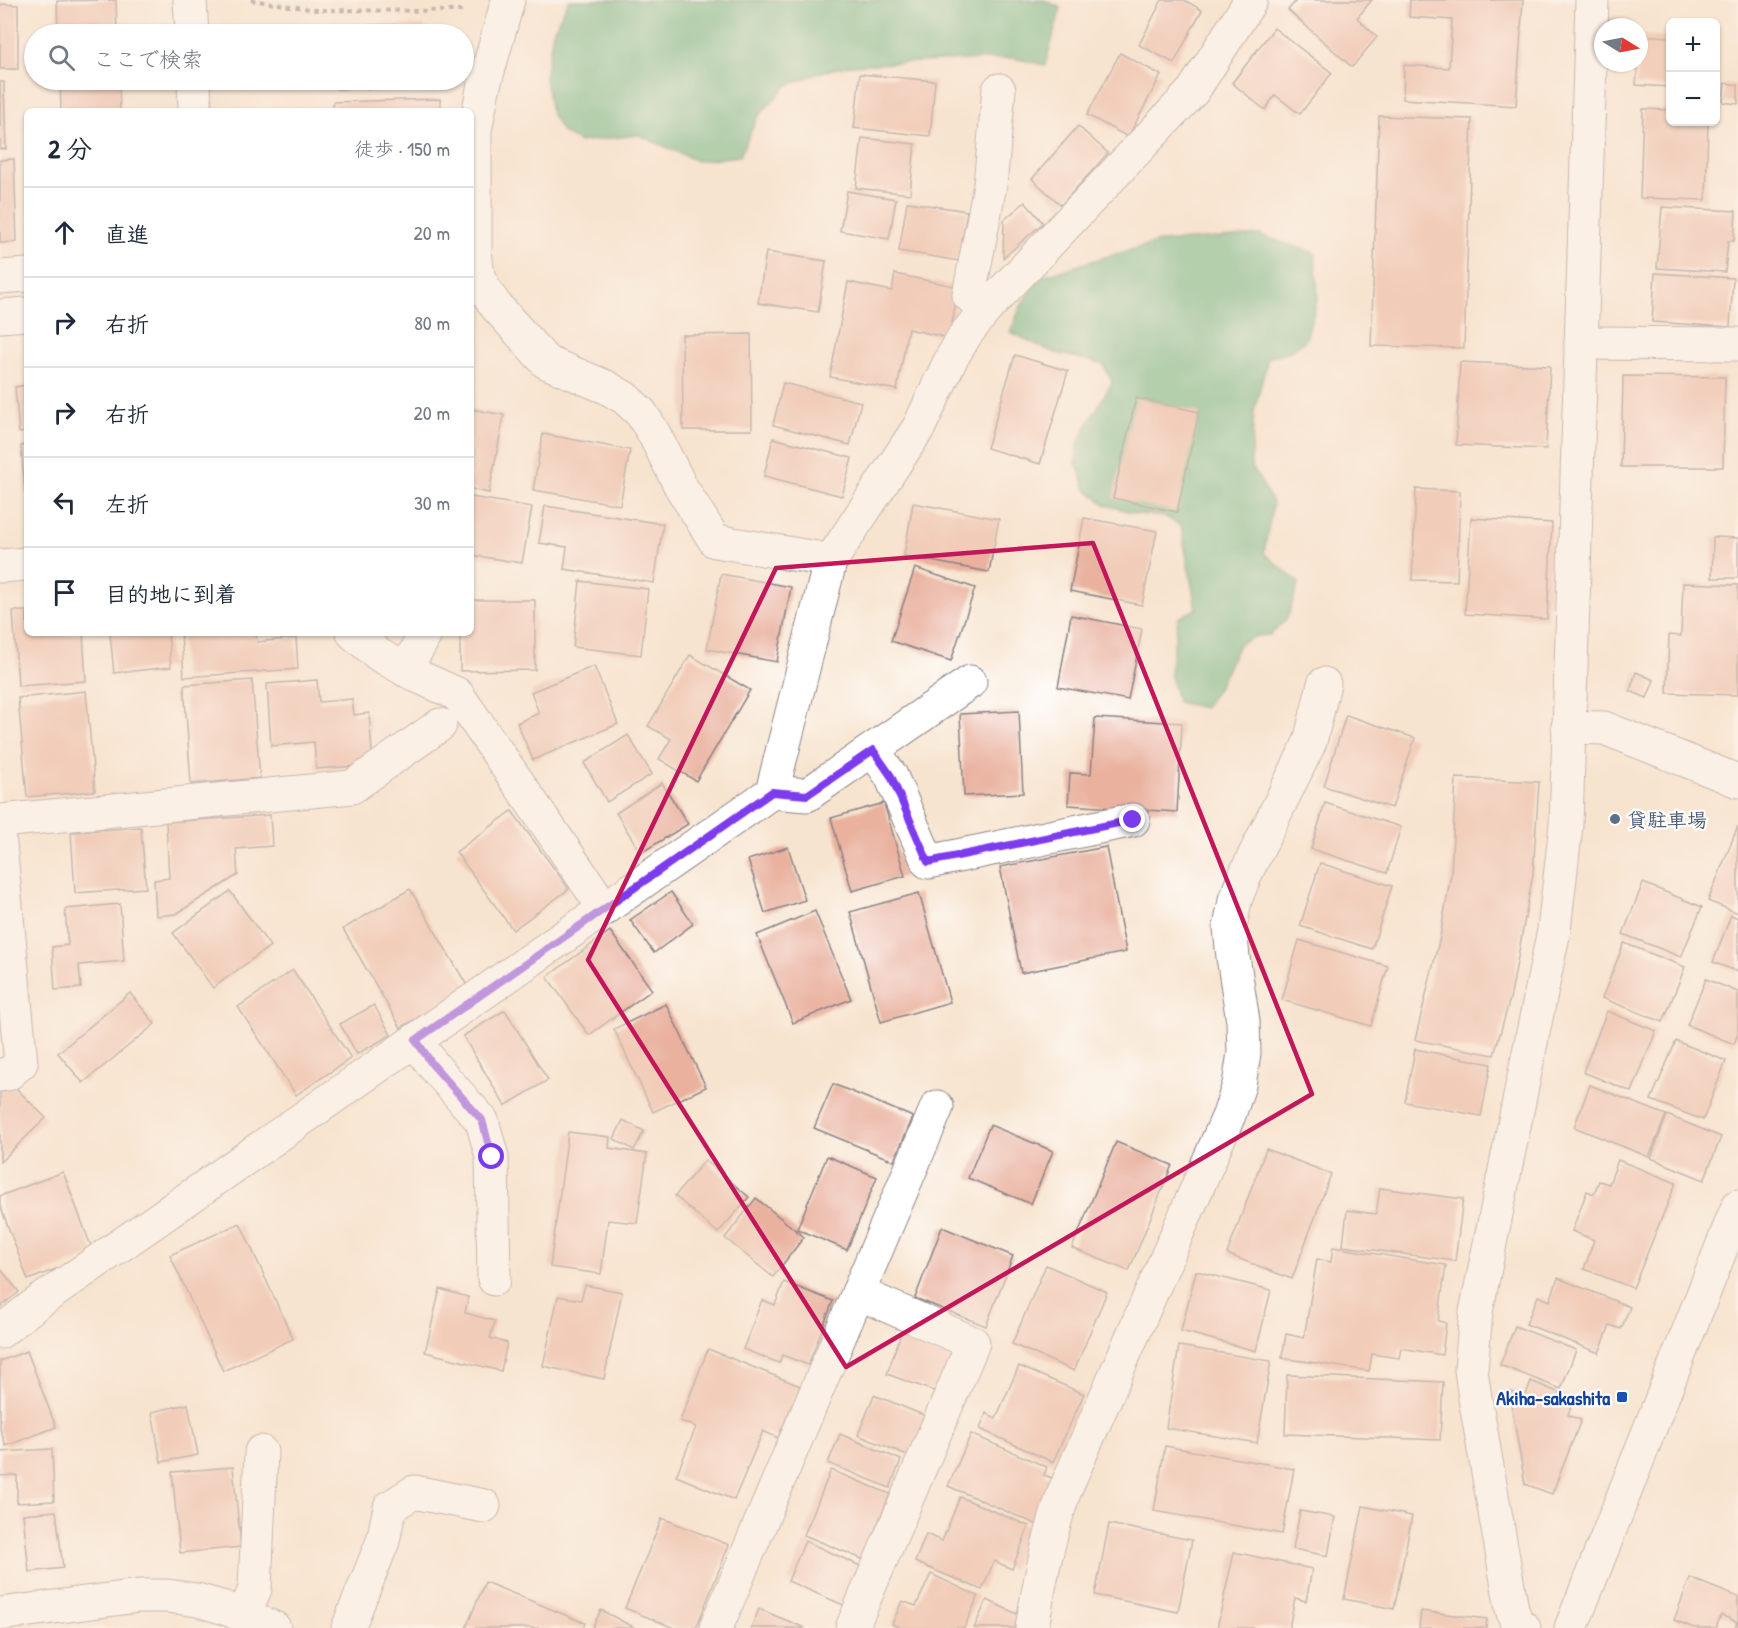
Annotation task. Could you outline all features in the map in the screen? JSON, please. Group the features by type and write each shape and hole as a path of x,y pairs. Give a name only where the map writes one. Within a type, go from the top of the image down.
{"street":[{"path":"190,0 191,24"},
{"path":"772,792 830,562 919,427 951,359 966,334 985,310 1193,91 1251,0"},
{"path":"1524,1628 1517,1624 1512,1609 1475,1398 1471,1370 1472,1341 1554,930 1566,825 1592,0"},
{"path":"506,8 483,89 475,130 475,250 477,270 484,289 496,306 546,362 606,387 625,398 640,413 653,432 681,487 715,541 830,562"},
{"path":"194,90 195,108"},
{"path":"985,310 969,295 990,185 999,90"},
{"path":"0,277 24,275"},
{"path":"0,316 24,314"},
{"path":"1581,343 1738,344"},
{"path":"0,566 24,564"},
{"path":"357,636 380,655 405,670 457,694 605,909"},
{"path":"405,670 424,636"},
{"path":"0,1332 36,1304 772,792 807,795 970,682"},
{"path":"1032,1628 1046,1552 1065,1491 1229,1115 1239,1085 1244,1053 1243,1021 1230,928 1236,900 1246,873 1310,742 1324,684"},
{"path":"0,821 352,787 440,725"},
{"path":"1568,727 1605,728 1738,781"},
{"path":"873,750 891,776 928,862 1133,820"},
{"path":"0,844 21,1063 8,1074 0,1075"},
{"path":"416,1040 432,1064 482,1120 492,1157 494,1279"},
{"path":"716,1628 937,1107"},
{"path":"1571,1628 1738,1206"},
{"path":"852,1628 973,1343 858,1293"},
{"path":"244,1616 255,1589 261,1452"},
{"path":"348,1628 383,1541 390,1507 414,1492 484,1506"},
{"path":"0,1614 138,1596 167,1596 197,1600 225,1608 274,1628"}],"path":[{"path":"251,0 316,10 483,11 506,8"}],"highlighted area":[{"path":"1093,543 1312,1094 846,1367 588,960 776,568"}],"green space":[{"path":"569,0 1044,0 1061,8 1045,65 1013,58 851,65 821,72 786,86 757,118 740,156 697,161 639,135 579,142 562,132 551,113 545,78 553,31"},
{"path":"1260,235 1315,253 1318,297 1306,340 1290,351 1268,358 1254,411 1251,465 1273,503 1264,553 1299,583 1287,619 1270,635 1257,636 1240,643 1218,687 1204,708 1177,702 1170,672 1178,618 1196,609 1181,526 1166,517 1137,514 1106,505 1086,489 1076,462 1078,444 1112,382 1103,364 1052,352 1010,332 1022,304 1043,276 1159,242"}],"building":[{"path":"116,0 117,24 58,24 57,1"},
{"path":"1162,0 1184,0 1202,10 1174,63 1139,45"},
{"path":"1297,0 1372,0 1357,18 1377,37 1352,67 1288,10"},
{"path":"1410,0 1523,0 1516,106 1403,99 1404,65 1449,68 1452,20 1409,17"},
{"path":"0,4 18,5 18,69 0,69"},
{"path":"1274,28 1332,73 1300,114 1275,95 1265,110 1232,83"},
{"path":"1648,36 1666,37 1666,87 1636,85 1637,72 1648,72"},
{"path":"1120,53 1161,75 1128,137 1087,115"},
{"path":"860,74 935,81 930,136 854,128"},
{"path":"0,82 4,82 6,149 0,149"},
{"path":"1725,83 1738,85 1738,104 1723,102"},
{"path":"60,90 119,90 120,108 61,108"},
{"path":"440,99 441,108 333,108 333,102"},
{"path":"1643,109 1666,110 1666,126 1708,126 1706,200 1640,198"},
{"path":"1379,116 1472,119 1464,348 1371,346"},
{"path":"1078,126 1108,153 1061,205 1032,179"},
{"path":"862,138 915,144 910,194 856,188"},
{"path":"14,159 17,242 0,243 0,160"},
{"path":"847,191 896,199 889,239 840,231"},
{"path":"907,202 967,211 959,261 899,251"},
{"path":"1025,202 1043,223 1003,258 1004,220"},
{"path":"1662,207 1736,211 1734,241 1728,241 1725,272 1657,268"},
{"path":"766,252 826,261 818,312 758,303"},
{"path":"1655,273 1733,278 1730,327 1652,322"},
{"path":"895,274 959,287 949,338 908,329 897,390 830,377 848,282 892,291"},
{"path":"751,334 752,430 683,430 682,335"},
{"path":"1015,355 1068,371 1040,464 987,448"},
{"path":"1460,362 1550,366 1546,449 1456,445"},
{"path":"1623,376 1725,377 1723,467 1621,467"},
{"path":"783,383 861,402 850,445 773,425"},
{"path":"24,386 24,432 19,433 15,387"},
{"path":"1136,398 1199,412 1177,512 1113,498"},
{"path":"474,410 504,415 489,493 474,490"},
{"path":"543,434 630,450 620,505 533,490"},
{"path":"773,438 852,458 842,496 764,476"},
{"path":"21,446 24,446 24,481"},
{"path":"1416,489 1460,491 1457,581 1412,580"},
{"path":"474,497 532,507 522,563 474,555"},
{"path":"913,503 999,519 989,572 904,556"},
{"path":"545,506 663,524 654,583 564,569 567,547 539,543"},
{"path":"1084,518 1157,531 1142,605 1070,591"},
{"path":"1471,518 1552,523 1547,619 1465,614"},
{"path":"1713,537 1738,538 1738,578 1712,578"},
{"path":"915,568 975,588 951,661 891,641"},
{"path":"721,574 791,587 777,662 707,649"},
{"path":"580,581 648,589 641,655 573,647"},
{"path":"1683,583 1738,585 1738,695 1667,693 1669,635 1681,636"},
{"path":"474,600 535,600 535,670 460,671 460,636 474,636"},
{"path":"13,611 24,611 24,636 83,636 86,681 18,686"},
{"path":"1071,615 1142,629 1128,700 1058,687"},
{"path":"110,636 168,636 171,667 114,673"},
{"path":"181,636 256,636 257,642 296,638 298,669 184,677"},
{"path":"690,655 750,690 696,781 659,759 671,739 648,726"},
{"path":"594,666 618,724 533,760 517,723 539,713 531,692"},
{"path":"1636,672 1654,680 1647,698 1630,691"},
{"path":"252,680 260,778 191,784 184,685"},
{"path":"317,680 319,702 352,699 354,715 369,713 373,765 316,769 314,742 271,746 267,684"},
{"path":"86,691 95,791 27,797 18,698"},
{"path":"1019,711 1023,793 964,796 960,714"},
{"path":"1346,715 1415,738 1392,808 1324,786"},
{"path":"1095,718 1182,723 1177,812 1068,805 1070,773 1091,774"},
{"path":"628,735 652,774 607,802 584,763"},
{"path":"1456,778 1539,782 1533,874 1511,995 1494,1055 1415,1040 1440,937 1451,874"},
{"path":"662,783 688,824 641,853 616,813"},
{"path":"884,803 905,876 852,891 831,818"},
{"path":"1325,803 1401,827 1387,873 1311,849"},
{"path":"512,811 569,889 513,930 456,852"},
{"path":"270,815 272,846 236,849 238,875 176,914 156,916 154,880 169,878 166,822"},
{"path":"1738,826 1738,913 1708,901"},
{"path":"141,827 146,888 75,893 71,832"},
{"path":"788,847 805,900 765,913 748,860"},
{"path":"1106,847 1126,952 1021,973 1000,867"},
{"path":"1320,863 1392,886 1372,949 1300,926"},
{"path":"1643,883 1702,907 1681,957 1623,934"},
{"path":"410,889 468,987 401,1028 343,929"},
{"path":"230,891 270,946 213,988 173,933"},
{"path":"671,892 693,924 654,953 630,920"},
{"path":"919,893 950,1002 881,1022 850,912"},
{"path":"120,904 124,961 79,965 81,988 55,990 52,947 68,945 65,909"},
{"path":"815,911 851,999 793,1023 757,935"},
{"path":"1731,915 1738,918 1738,972 1713,962"},
{"path":"610,931 652,990 589,1035 547,977"},
{"path":"1299,940 1388,966 1371,1026 1282,1000"},
{"path":"1624,943 1685,967 1663,1022 1602,998"},
{"path":"293,970 351,1058 296,1095 238,1007"},
{"path":"1706,979 1738,992 1738,1034 1734,1044 1687,1025"},
{"path":"130,993 155,1024 83,1083 58,1053"},
{"path":"666,1004 706,1087 653,1112 614,1029"},
{"path":"374,1005 391,1035 357,1054 340,1024"},
{"path":"505,1010 548,1080 505,1106 463,1036"},
{"path":"1607,1011 1656,1031 1632,1092 1583,1072"},
{"path":"1676,1041 1726,1061 1703,1120 1651,1100"},
{"path":"1415,1049 1491,1064 1481,1116 1405,1102"},
{"path":"5,1077 46,1118 0,1162 0,1082"},
{"path":"833,1084 913,1117 894,1161 814,1128"},
{"path":"1590,1085 1666,1115 1649,1157 1574,1127"},
{"path":"1667,1115 1721,1137 1704,1180 1651,1158"},
{"path":"623,1120 644,1131 634,1150 614,1139"},
{"path":"990,1125 1053,1151 1031,1204 968,1178"},
{"path":"568,1132 610,1137 609,1148 647,1154 637,1223 608,1220 601,1274 550,1267"},
{"path":"1116,1142 1172,1165 1129,1271 1072,1248"},
{"path":"1266,1149 1331,1174 1292,1279 1227,1254"},
{"path":"827,1156 877,1177 847,1250 797,1229"},
{"path":"705,1160 749,1197 718,1233 675,1196"},
{"path":"1618,1160 1676,1183 1633,1288 1584,1269 1594,1240 1572,1231 1587,1191 1594,1194 1599,1181 1609,1184"},
{"path":"63,1172 94,1254 28,1280 0,1205 0,1196"},
{"path":"1380,1188 1463,1199 1455,1261 1343,1246 1347,1210 1376,1214"},
{"path":"756,1198 804,1237 773,1277 725,1238"},
{"path":"240,1223 293,1339 223,1371 170,1255"},
{"path":"942,1227 1013,1256 986,1326 915,1298"},
{"path":"1333,1247 1446,1265 1438,1321 1446,1323 1442,1355 1401,1348 1399,1358 1372,1354 1369,1371 1282,1358 1286,1334 1304,1338 1317,1259 1331,1262"},
{"path":"1046,1265 1107,1292 1074,1371 1012,1344"},
{"path":"0,1268 19,1292 0,1307"},
{"path":"1196,1271 1271,1290 1256,1351 1181,1331"},
{"path":"1558,1278 1630,1307 1621,1329 1610,1325 1599,1353 1526,1324 1538,1296 1550,1301"},
{"path":"784,1282 833,1301 808,1365 782,1355 779,1363 743,1349 762,1300 775,1305"},
{"path":"585,1285 622,1292 604,1379 543,1366 558,1296 581,1300"},
{"path":"440,1289 468,1297 465,1313 495,1321 490,1338 507,1343 501,1371 425,1352"},
{"path":"905,1322 958,1342 939,1393 887,1374"},
{"path":"1515,1326 1576,1350 1561,1389 1500,1365"},
{"path":"1179,1346 1271,1361 1257,1443 1166,1428"},
{"path":"708,1349 800,1386 778,1438 763,1431 734,1500 676,1476 696,1427 680,1421"},
{"path":"27,1351 56,1427 6,1446 0,1429 0,1361"},
{"path":"1019,1366 1084,1394 1053,1462 980,1429 986,1413 996,1418"},
{"path":"1287,1375 1443,1382 1440,1440 1285,1434"},
{"path":"1531,1381 1574,1399 1568,1415 1581,1420 1552,1494 1525,1484 1509,1391 1525,1397"},
{"path":"874,1395 928,1417 912,1457 858,1435"},
{"path":"188,1404 198,1455 161,1462 152,1412"},
{"path":"840,1434 901,1460 890,1488 828,1463"},
{"path":"971,1434 1047,1467 1044,1475 1057,1480 1038,1525 948,1486"},
{"path":"1165,1446 1294,1469 1282,1534 1154,1511"},
{"path":"52,1449 54,1501 17,1503 17,1475 0,1476 0,1452"},
{"path":"233,1467 241,1547 180,1553 172,1472"},
{"path":"831,1470 890,1494 876,1528 885,1532 872,1563 804,1535"},
{"path":"960,1497 1029,1526 1012,1569 994,1561 982,1590 915,1562 926,1534 942,1541"},
{"path":"1363,1506 1412,1516 1394,1609 1344,1599"},
{"path":"56,1511 63,1568 29,1572 23,1514"},
{"path":"1300,1511 1335,1517 1328,1556 1293,1549"},
{"path":"662,1518 729,1545 696,1628 674,1628 625,1608"},
{"path":"1109,1524 1192,1540 1178,1612 1095,1595"},
{"path":"805,1541 867,1569 850,1608 788,1581"},
{"path":"1234,1552 1312,1569 1306,1601 1295,1598 1289,1628 1217,1628"},
{"path":"931,1574 978,1596 964,1628 901,1628 892,1624 902,1601 916,1606"},
{"path":"1690,1578 1738,1597 1738,1628 1735,1628 1737,1622 1721,1615 1716,1628 1694,1628 1674,1620"},
{"path":"485,1582 585,1623 583,1628 466,1628"},
{"path":"987,1600 1028,1619 1024,1628 974,1628"},
{"path":"759,1609 805,1628 751,1628"},
{"path":"601,1610 635,1628 592,1628"},
{"path":"1421,1611 1487,1619 1486,1628 1419,1628"}],"place":[{"name":"貸駐車場","path":"1615,819"},
{"name":"Akiha-sakashita","path":"1622,1397"}],"route":[{"path":"492,1157 482,1120 432,1064 416,1040 772,792 807,795 873,750 891,776 928,862 1133,820"}]}
